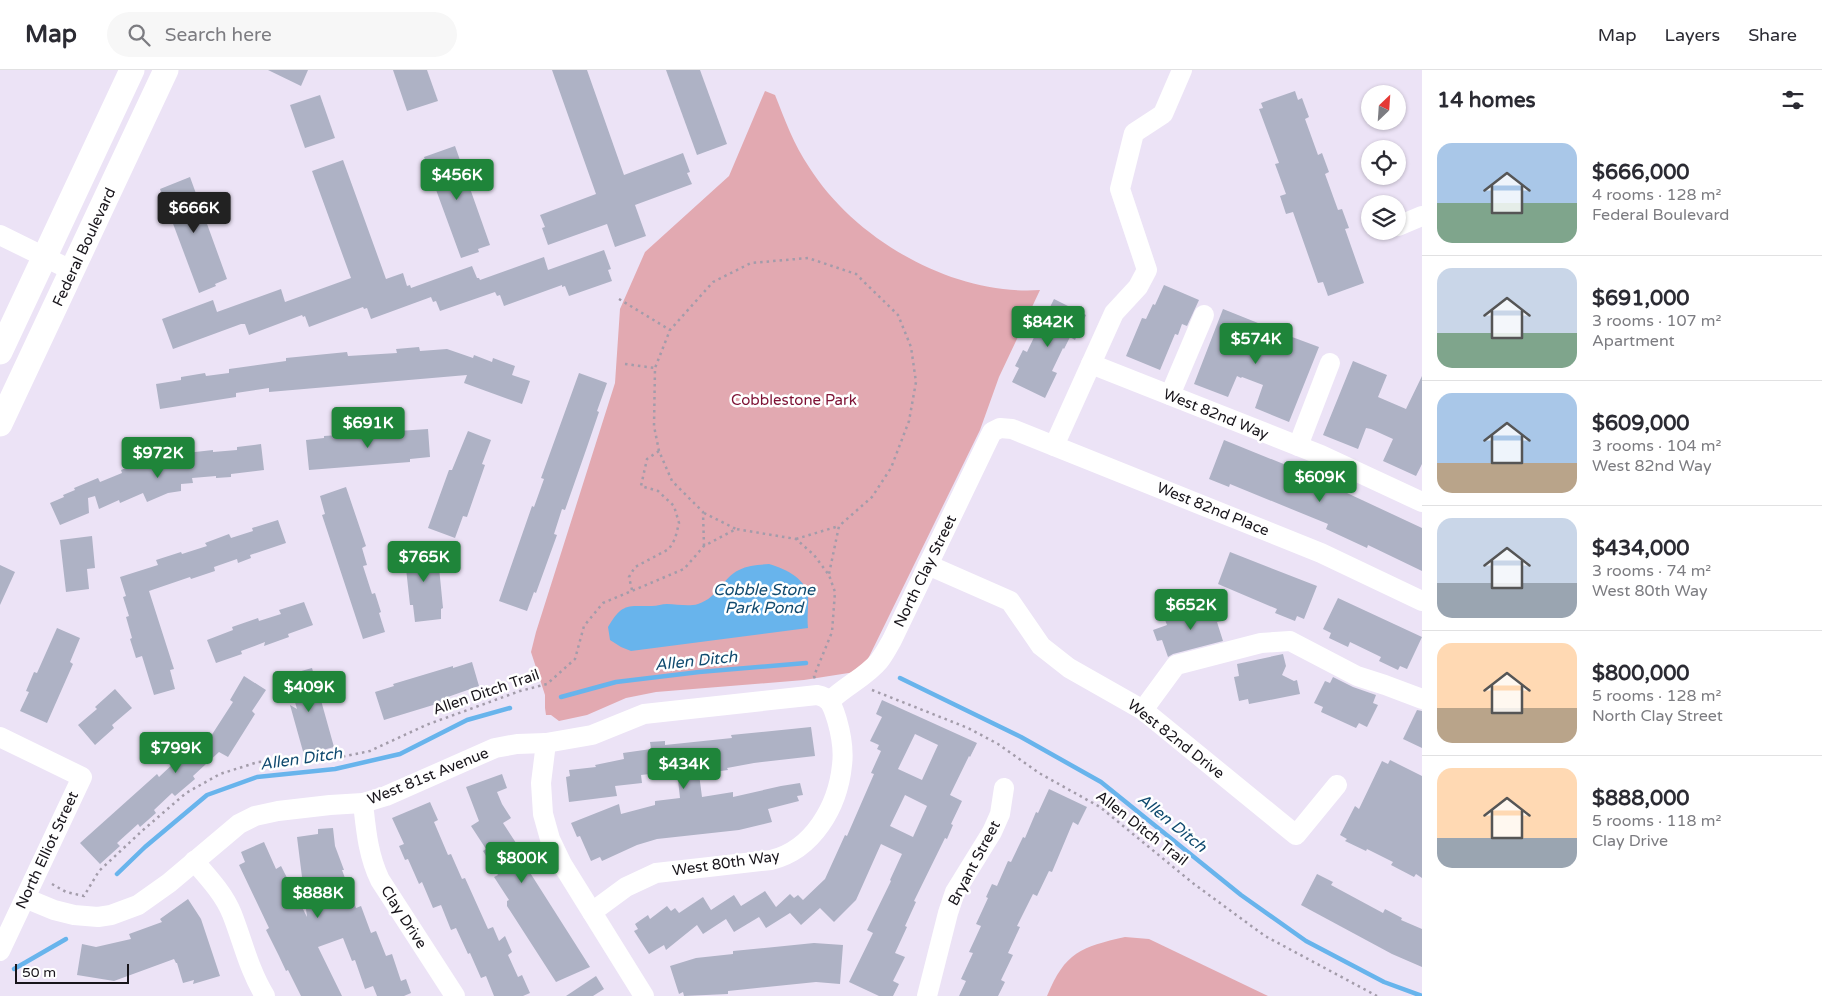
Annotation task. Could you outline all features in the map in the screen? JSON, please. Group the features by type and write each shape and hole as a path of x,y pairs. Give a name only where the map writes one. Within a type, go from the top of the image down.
{"main road":[{"name":"Federal Boulevard","path":"0,352 132,70"},
{"name":"Federal Boulevard","path":"0,424 166,70"}],"street":[{"path":"1054,446 1114,313 1138,287 1147,270 1120,189 1134,133 1163,114 1182,70"},
{"path":"1406,223 1422,216"},
{"path":"0,235 73,271"},
{"path":"1170,396 1204,314"},
{"path":"1298,446 1330,363"},
{"name":"West 82nd Way","path":"1091,364 1330,459 1422,502"},
{"name":"West 82nd Place","path":"1000,428 1012,429 1321,553 1422,601"},
{"name":"North Clay Street","path":"824,698 839,692 865,674 880,660 892,640 992,432 1000,428"},
{"name":"West 82nd Drive","path":"928,565 1010,602 1041,646 1069,668 1143,710 1296,835 1337,786"},
{"path":"1143,710 1176,665 1261,643 1290,641 1357,676 1422,700"},
{"name":"West 81st Avenue","path":"25,898 54,910 74,915 98,917 111,915 138,905 169,883 239,824 255,816 278,811 363,803 386,796 495,748 517,744 546,743 592,735 652,712 824,698"},
{"name":"West 80th Way","path":"592,912 626,887 656,873 771,860 788,854 813,835 833,800 842,766 840,733 824,698"},
{"name":"North Elliot Street","path":"0,737 82,777 0,951"},
{"path":"546,743 540,783 545,826 562,864 644,996"},
{"name":"Bryant Street","path":"927,996 955,892 992,832 1000,814 1004,788"},
{"name":"Clay Drive","path":"363,803 368,848 380,880 455,996"},
{"path":"194,861 222,895 232,913 253,975 265,996"}],"path":[{"path":"808,258 856,274 898,315 911,347 916,382 910,421 891,468 872,497 839,526 796,539 736,529 703,512 672,481 659,451 654,426 655,368 670,330 713,282 751,263 808,258"},
{"path":"619,299 670,330"},
{"path":"625,364 655,368"},
{"path":"632,590 629,577 635,567 669,549 675,539 679,523 674,506 658,491 641,486 646,459 659,451"},
{"path":"703,512 704,546"},
{"path":"828,575 839,526"},
{"name":"Allen Ditch Trail","path":"36,875 66,892 84,896 99,871 142,831 186,793 220,774 258,762 336,758 370,751 426,725 520,691 547,684 575,659 584,626 603,603 684,568 704,546 736,529"},
{"path":"796,539 814,555 828,575 835,592 832,632 814,676 824,698"},
{"name":"Allen Ditch Trail","path":"865,687 968,728 998,744 1039,773 1100,806 1194,884 1266,936 1377,996"}],"green space":[{"name":"Cobblestone Park","path":"765,91 775,95 790,132 809,167 852,218 879,240 909,258 941,273 974,284 1007,289 1040,290 999,377 980,430 867,661 855,672 804,680 656,692 626,698 587,715 559,721 551,715 546,715 545,695 531,652 615,383 620,309 645,252 729,176"},
{"path":"1125,937 1149,939 1268,996 1047,996 1061,970 1076,954 1097,944"}],"water":[{"name":"Cobble Stone Park Pond","path":"769,564 784,569 797,577 806,589 808,596 808,628 631,651 610,640 608,627 621,610 631,606 698,604 711,597 733,573 750,566"}],"building":[{"path":"268,70 308,70 301,86"},
{"path":"393,70 427,70 438,101 407,111"},
{"path":"552,70 587,70 624,175 683,153 690,172 687,173 692,184 635,205 646,236 615,247 607,224 548,245 542,228 545,227 540,215 596,194"},
{"path":"666,70 700,70 727,144 697,155"},
{"path":"1295,91 1298,100 1302,98 1309,117 1305,119 1318,155 1322,153 1329,172 1325,174 1338,210 1342,209 1349,228 1345,229 1364,283 1328,296 1323,282 1318,283 1293,212 1286,214 1280,196 1286,194 1275,164 1279,163 1259,109 1263,108 1261,103"},
{"path":"320,95 335,138 305,148 290,105"},
{"path":"455,146 490,245 478,249 479,252 461,258 424,157"},
{"path":"343,160 386,279 403,273 407,286 410,285 411,288 472,266 477,278 480,280 544,257 548,270 604,250 611,269 608,270 612,281 569,296 565,286 562,287 562,285 504,306 500,295 497,296 495,292 440,311 436,301 433,302 431,297 371,319 367,308 364,309 363,307 309,327 305,316 303,317 302,315 249,335 245,324 241,324 173,349 162,319 213,300 217,312 281,289 285,302 351,278 312,171"},
{"path":"190,177 227,279 199,293 160,189"},
{"path":"1164,285 1199,300 1187,326 1182,324 1178,335 1175,334 1160,370 1126,356 1142,318 1146,319"},
{"path":"1054,299 1086,315 1075,340 1070,337 1063,348 1052,371 1057,373 1045,398 1012,382 1019,368 1015,366 1023,350 1027,352 1038,329 1035,328 1043,312 1047,313"},
{"path":"1223,309 1258,323 1249,345 1271,354 1276,355 1284,334 1319,347 1289,422 1255,408 1263,385 1237,376 1228,397 1194,384"},
{"path":"419,347 420,351 447,349 473,358 474,355 492,362 493,358 515,366 512,375 530,381 522,404 464,383 467,375 269,392 269,388 236,393 236,397 160,409 156,384 181,380 181,377 205,373 206,376 229,373 229,369 286,361 286,358 347,352 348,356 397,353 396,349"},
{"path":"1353,361 1387,375 1378,397 1406,409 1422,376 1422,464 1416,476 1383,461 1393,439 1371,429 1366,428 1358,449 1323,435"},
{"path":"579,373 607,383 597,411 599,412 565,510 562,509 554,534 557,535 536,593 534,592 527,611 499,601 532,506 534,507 544,479 541,478"},
{"path":"428,429 430,457 410,459 410,462 309,470 306,440 324,438 324,436"},
{"path":"468,431 491,440 482,464 485,465 467,517 463,516 455,538 428,528 449,470 452,470"},
{"path":"1224,440 1333,484 1332,486 1422,528 1422,571 1368,545 1367,548 1326,529 1328,524 1230,484 1229,487 1209,479"},
{"path":"261,444 264,470 231,474 231,477 192,478 193,483 181,484 181,491 168,493 147,502 143,493 120,503 119,500 99,509 95,496 88,498 89,513 60,525 50,503 64,497 63,495 75,490 74,488 98,478 100,482 122,473 121,470 133,465 135,467 148,462 187,458 186,453 237,450 237,447"},
{"path":"346,487 366,546 362,548 367,565 363,566 372,594 375,593 385,632 363,639 322,515 325,514 320,496"},
{"path":"278,520 286,543 250,555 251,558 238,563 237,559 214,567 215,571 191,579 190,577 149,591 174,669 170,670 175,689 154,695 142,656 136,658 130,639 132,638 126,617 129,616 123,597 126,596 120,577 158,565 156,560 207,546 205,543 229,534 231,538 253,531 252,528"},
{"path":"92,536 95,568 87,569 89,589 66,592 60,540"},
{"path":"437,547 443,608 441,609 441,619 415,622 413,605 410,605 404,550"},
{"path":"1230,552 1317,586 1304,619 1297,616 1295,621 1275,613 1277,609 1218,584"},
{"path":"0,565 15,572 0,605"},
{"path":"1338,598 1422,637 1407,669 1400,666 1398,670 1379,661 1381,657 1350,642 1348,647 1329,638 1331,633 1323,629"},
{"path":"304,602 313,625 288,634 289,637 264,646 265,642 241,651 242,654 216,663 207,640 233,630 232,627 258,618 259,621 281,614 279,610"},
{"path":"1216,604 1222,621 1217,622 1223,641 1168,657 1162,640 1157,641 1153,630 1167,625 1165,620"},
{"path":"57,628 80,638 70,662 73,664 47,723 20,711 29,692 26,691 34,672 37,673"},
{"path":"1283,654 1286,666 1282,675 1294,681 1297,680 1300,694 1249,704 1248,699 1239,701 1234,677 1239,676 1237,664"},
{"path":"472,662 479,686 442,699 443,702 384,720 375,692 394,686 393,684"},
{"path":"312,668 334,747 304,755 290,705 297,709 287,675"},
{"path":"244,676 266,690 252,711 255,714 228,757 219,752 193,776 195,779 175,796 172,793 154,810 156,813 140,827 138,824 117,843 120,846 100,864 80,843 157,774 159,777 175,762 172,754 175,757 194,740 202,750 233,702 230,700"},
{"path":"1333,677 1353,687 1376,695 1373,703 1378,705 1367,727 1359,723 1356,728 1321,712 1323,707 1314,703 1325,681 1330,683"},
{"path":"115,689 132,708 112,725 114,728 95,745 78,725 97,709 95,707"},
{"path":"882,700 977,743 950,795 962,801 951,824 953,825 914,901 916,902 905,926 907,927 895,953 905,957 893,981 899,984 893,996 879,996 849,982 873,933 867,930 902,854 881,844 856,900 834,922 820,908 801,925 790,913 766,928 759,917 734,932 726,919 703,934 697,925 666,950 664,945 649,954 634,931 638,929 635,924 648,915 650,919 667,906 671,911 675,908 679,913 703,897 711,910 734,895 741,906 765,891 776,907 790,894 794,898 798,895 803,900 825,879 845,835 847,836 874,774 871,773 881,751 877,749 879,745 870,741 882,717 876,714","holes":["915,734 938,745 922,780 898,769","905,795 927,806 913,837 890,826"]},
{"path":"1417,710 1422,711 1422,748 1403,739"},
{"path":"811,727 815,756 754,763 727,768 728,770 699,774 702,797 733,792 733,797 800,783 803,795 797,796 799,801 768,809 772,822 739,830 657,839 637,845 602,861 600,857 591,861 580,836 577,837 571,823 619,804 621,814 655,805 655,801 680,798 677,771 641,775 642,783 615,786 617,796 569,802 566,777 570,776 569,770 596,767 595,765 624,759 623,753 651,749 650,742 665,741 665,745 732,738 731,735"},
{"path":"1390,760 1422,776 1422,878 1416,874 1414,877 1391,865 1393,862 1345,841 1347,839 1340,835 1355,806 1359,809 1382,761 1388,764"},
{"path":"502,774 507,788 497,792 511,818 503,823 518,846 515,849 590,967 556,982 507,906 507,901 509,900 494,877 498,875 483,851 486,849 471,826 479,821 466,787"},
{"path":"1049,789 1087,807 1078,825 1073,822 1052,872 1049,871 1037,896 1033,894 1017,926 1020,927 1008,953 1013,955 1001,980 1005,982 998,996 959,996 966,981 961,979 973,953 969,952 981,926 976,924 988,898 986,897 992,884 997,886 1008,861 1011,862 1023,837 1025,838 1036,812 1038,813"},
{"path":"430,802 438,820 434,822 448,855 451,854 462,879 465,878 488,929 493,927 499,941 505,936 512,952 508,955 518,977 522,975 530,993 523,996 494,996 486,976 481,978 456,928 451,930 441,905 433,908 422,882 419,884 408,859 405,860 399,846 404,844 392,818"},
{"path":"333,828 335,846 356,908 361,906 371,933 376,931 386,956 392,954 401,981 406,979 411,993 404,996 377,996 373,986 365,989 355,960 352,961 343,938 318,947 342,996 301,996 288,970 286,971 266,930 269,928 239,865 245,862 241,852 264,842 276,869 281,866 307,917 297,837 318,834 318,829"},
{"path":"1317,874 1333,882 1331,885 1383,913 1385,909 1402,918 1401,920 1422,929 1422,967 1392,954 1301,905"},
{"path":"188,899 201,919 220,976 193,984 194,980 183,983 174,959 114,981 77,975 82,944 96,947 131,939 129,934 162,922 160,919"},
{"path":"814,943 843,945 840,984 816,982 728,991 728,994 684,996 683,992 679,994 670,966 696,958 733,954 733,951"},
{"path":"596,976 604,989 593,996 566,996"}],"waterway":[{"name":"Allen Ditch","path":"561,697 616,682 699,672 806,663"},
{"name":"Allen Ditch","path":"900,678 1021,737 1101,782 1241,895 1306,941 1384,982 1422,996"},
{"name":"Allen Ditch","path":"117,874 145,847 207,795 257,777 335,769 400,754 467,720 510,708"},
{"name":"Allen Ditch","path":"14,969 66,939"}]}
